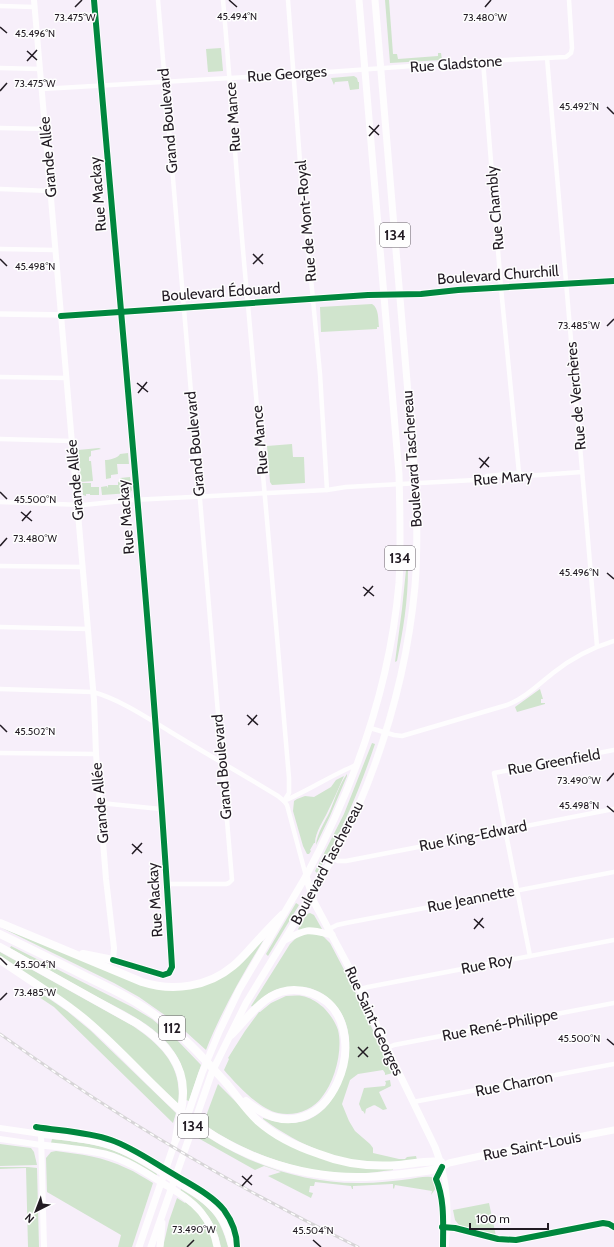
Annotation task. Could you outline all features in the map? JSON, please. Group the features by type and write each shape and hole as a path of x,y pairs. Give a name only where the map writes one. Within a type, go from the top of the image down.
{"highway":[{"path":"0,923 137,980 151,985 170,987 194,985 214,978 231,968 282,915"},
{"name":"112","path":"0,934 117,992 147,1009 182,1037 226,1084"},
{"path":"0,947 126,1016 152,1034 168,1049 182,1078 183,1098 176,1139"},
{"path":"77,955 85,954 113,960"},
{"path":"0,960 82,1017 188,1117 209,1132 242,1150 270,1162 294,1169 338,1177 393,1176 434,1170 444,1164"},
{"path":"226,1084 251,1106 265,1114 284,1119 300,1118 319,1108 331,1095 341,1072 346,1040 340,1017 334,1009 316,995 299,990 282,992 270,997 259,1006 231,1035"},
{"path":"226,1084 262,1124 283,1138 319,1154 350,1163 376,1166 404,1165 432,1161 444,1164"}],"main road":[{"name":"Grande Allée","path":"34,0 83,567 106,879 114,948 113,960"},
{"name":"Boulevard Taschereau","path":"139,1247 176,1139 187,1117 210,1051 236,997 282,915 306,876 334,821 358,764 370,728 385,672 396,608 401,516 359,0"},
{"name":"Boulevard Taschereau","path":"151,1247 210,1079 246,1003 311,896 349,825 364,793 385,732 400,679 413,604 417,536 415,484 375,0"},
{"name":"Rue Saint-Georges","path":"306,876 311,896 346,960 444,1164"},
{"path":"285,940 308,930 330,932"},
{"path":"0,1128 89,1140 124,1152 146,1163 200,1196 211,1206 223,1222 228,1232 232,1247"},
{"name":"Rue Saint-Louis","path":"444,1164 614,1130"},
{"path":"41,1134 44,1247"},
{"path":"0,1139 89,1151 105,1154 123,1161 145,1172 184,1196 200,1210 212,1228 218,1247"},
{"path":"160,1247 163,1211"}],"street":[{"name":"Rue Mackay","path":"94,0 122,312 156,723 172,966 169,973 163,975 113,960"},
{"name":"Grand Boulevard","path":"158,0 232,880 226,884 167,884"},
{"name":"Rue Mance","path":"223,0 231,78 247,304 289,778 289,793 284,801"},
{"name":"Rue de Mont-Royal","path":"288,0 293,74 320,374 327,490"},
{"path":"547,58 566,57 571,53 569,0"},
{"path":"0,6 35,7"},
{"name":"Rue Gladstone","path":"365,70 483,61 547,58"},
{"name":"Rue de Verchères","path":"547,58 597,646"},
{"name":"Rue Chambly","path":"483,61 501,288 519,473"},
{"path":"0,68 40,69"},
{"name":"Rue Georges","path":"42,89 365,70"},
{"path":"0,128 45,129"},
{"path":"0,189 50,191"},
{"path":"0,249 56,250"},
{"name":"Boulevard Churchill","path":"384,294 400,295 614,281"},
{"name":"Boulevard Édouard","path":"0,314 61,316 384,294"},
{"path":"0,377 66,378"},
{"path":"0,440 72,441"},
{"name":"Rue Mary","path":"0,502 77,504 200,498 482,479 487,476 519,473 525,476 582,472"},
{"path":"0,566 83,567"},
{"path":"0,627 88,628"},
{"path":"370,728 399,736 407,735 514,702 571,660 597,646 614,641"},
{"path":"0,689 93,692 111,698 156,723 278,796 284,801 288,808 306,876"},
{"name":"Rue Greenfield","path":"505,830 494,773 614,750"},
{"path":"0,753 96,754"},
{"path":"284,801 308,791 343,770 358,764"},
{"path":"100,803 161,809"},
{"name":"Rue King-Edward","path":"332,858 338,861 346,861 614,809"},
{"path":"505,830 530,956"},
{"name":"Rue Jeannette","path":"330,932 334,926 346,923 614,872"},
{"name":"Rue Roy","path":"360,989 614,940"},
{"name":"Rue René-Philippe","path":"387,1048 394,1045 614,1003"},
{"name":"Rue Charron","path":"413,1102 614,1064"},
{"name":"Rue Saint-Georges","path":"444,1164 449,1247"},
{"path":"448,1227 505,1240 528,1238 603,1224 609,1224 614,1227"},
{"name":"Rue Saint-Georges","path":"446,1247 448,1227"}],"green space":[{"path":"385,0 389,0 393,54 397,54 398,59 438,56 438,53 441,53 442,60 390,63"},
{"path":"221,48 223,71 208,72 206,49"},
{"path":"354,76 359,82 359,89 350,90 348,81 335,82 334,85 331,78"},
{"path":"372,304 376,308 378,314 379,327 377,327 377,329 321,332 320,307"},
{"path":"292,444 293,457 304,457 305,483 272,485 270,482 267,446"},
{"path":"101,449 91,451 91,456 89,457 89,461 91,461 93,481 81,482 78,450"},
{"path":"128,453 129,464 117,464 118,474 111,475 111,478 106,479 105,460 115,458 120,454"},
{"path":"130,477 132,490 130,493 102,495 101,487 107,486 108,488 108,485 118,485 118,482 121,481 120,478"},
{"path":"82,483 91,483 91,487 99,487 99,495 83,495"},
{"path":"406,570 408,570 408,582 405,616 397,661 395,662 402,609"},
{"path":"540,689 543,699 541,699 541,703 545,704 517,712 515,707"},
{"path":"372,743 375,744 350,810 317,873 315,871 344,814"},
{"path":"347,774 330,816 316,845 339,787"},
{"path":"344,776 318,830 315,843 309,854 307,854 303,846 293,811 294,801 305,796 314,797 331,787 336,780"},
{"path":"296,903 299,905 268,956 266,954"},
{"path":"310,913 314,915 322,929 299,930 298,929 307,914"},
{"path":"0,927 143,985 204,985 262,940 263,941 232,995 206,1050 176,1023 139,997 114,983"},
{"path":"309,932 323,936 330,943 349,979 393,1073 385,1075 383,1070 358,1074 350,1080 342,1104 349,1121 355,1131 373,1148 373,1153 399,1159 416,1156 417,1160 390,1163 369,1162 337,1156 306,1145 277,1129 263,1119 293,1123 306,1121 317,1115 326,1107 334,1096 346,1064 349,1050 349,1037 346,1024 339,1009 320,992 304,987 279,989 263,998 253,1007 251,1006 290,944 297,937"},
{"path":"11,946 132,1007 152,1019 177,1040 201,1065 189,1101 186,1100 182,1068 178,1058 161,1036 138,1019 10,948"},
{"path":"0,952 133,1026 153,1041 174,1068 179,1091 178,1104 113,1041 0,956"},
{"path":"35,989 67,1011 90,1030 176,1113 173,1123 54,1007 30,991"},
{"path":"286,996 305,997 321,1005 334,1020 339,1038 339,1056 337,1065 327,1090 314,1106 297,1113 290,1114 278,1113 263,1107 242,1089 224,1070 229,1059 228,1058 259,1012 271,1003"},
{"path":"390,1080 391,1086 379,1092 387,1109 383,1110 373,1106 366,1109 365,1114 359,1104 364,1088 385,1086 385,1081"},
{"path":"218,1084 249,1115 296,1148 393,1170 364,1174 334,1173 294,1166 256,1153 220,1135 203,1124"},
{"path":"200,1132 237,1154 277,1170 298,1176 319,1180 361,1183 431,1177 434,1178 436,1188 431,1195 432,1191 395,1185 394,1189 393,1184 353,1186 352,1189 351,1186 315,1182 314,1186 310,1186 309,1192 313,1193 311,1198 268,1176 281,1172 264,1166 255,1170 198,1138"},
{"path":"52,1139 87,1143 114,1150 157,1174 156,1176 138,1165 51,1143"},
{"path":"0,1144 31,1148 34,1152 37,1165 0,1166"},
{"path":"56,1151 109,1161 133,1171 153,1183 132,1247 118,1247 121,1235 47,1192 46,1158 51,1152"},
{"path":"0,1167 37,1168 39,1247 28,1247 26,1168 0,1169"},
{"path":"181,1189 199,1200 212,1212 221,1227 228,1247 221,1247 216,1229 207,1214 188,1196 180,1191"},
{"path":"177,1198 185,1203 186,1202 201,1217 215,1247 163,1247 169,1221"},
{"path":"489,1203 496,1236 459,1225 455,1220 453,1210"}],"railway":[{"path":"0,1034 86,1093 174,1148 311,1224 358,1247"}],"cycle path":[{"path":"94,0 156,725 172,967 169,973 163,975 113,960"},
{"path":"61,316 368,295 421,294 458,290 614,281"},
{"path":"36,1127 102,1137 128,1147 144,1156 214,1200 224,1210 232,1223 237,1247"},
{"path":"442,1167 436,1179 442,1204 443,1247"},
{"path":"442,1227 455,1228 498,1239 516,1240 603,1223 614,1227"}]}
